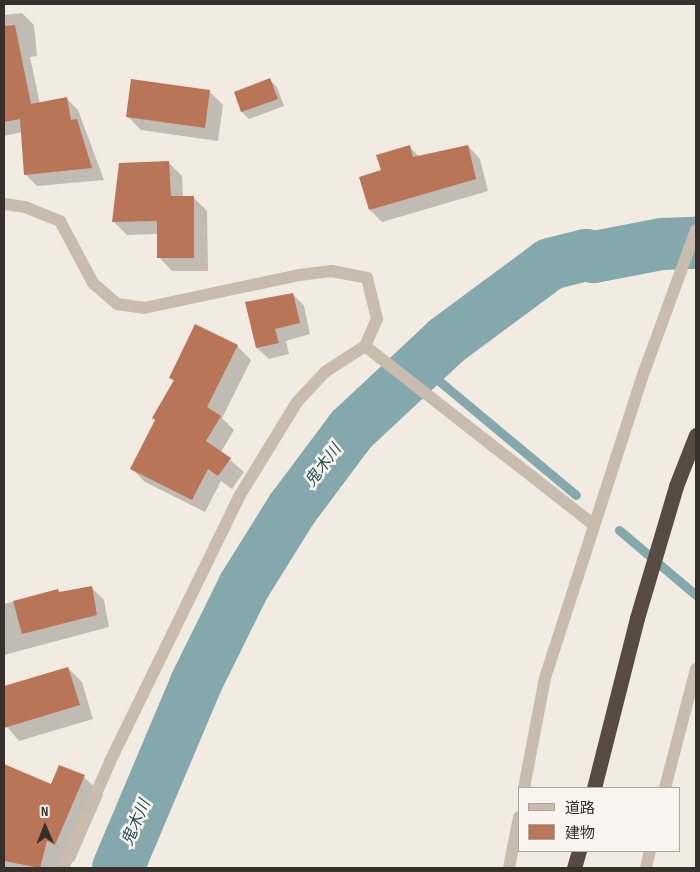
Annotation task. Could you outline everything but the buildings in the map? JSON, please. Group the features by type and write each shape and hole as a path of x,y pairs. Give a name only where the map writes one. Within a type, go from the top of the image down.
{"highway":[{"path":"594,787 637,618 676,486 696,435"},
{"path":"574,868 579,852"}],"street":[{"path":"4,204 25,207 60,222 93,283 117,304 144,308 298,275 332,271 367,278 377,319 366,347 325,372 297,402 240,495 110,762 63,868"},
{"path":"524,787 545,678 593,524 696,230"},
{"path":"366,347 452,412 593,524"},
{"path":"664,787 696,669"},
{"path":"509,868 518,822"},
{"path":"646,868 650,852"}],"waterway":[{"name":"鬼木川","path":"118,868 196,683 244,586 292,509 351,430 446,341 550,264 586,255 594,257 662,244 696,243"},
{"path":"420,365 576,495"},
{"path":"619,530 696,595"}]}
